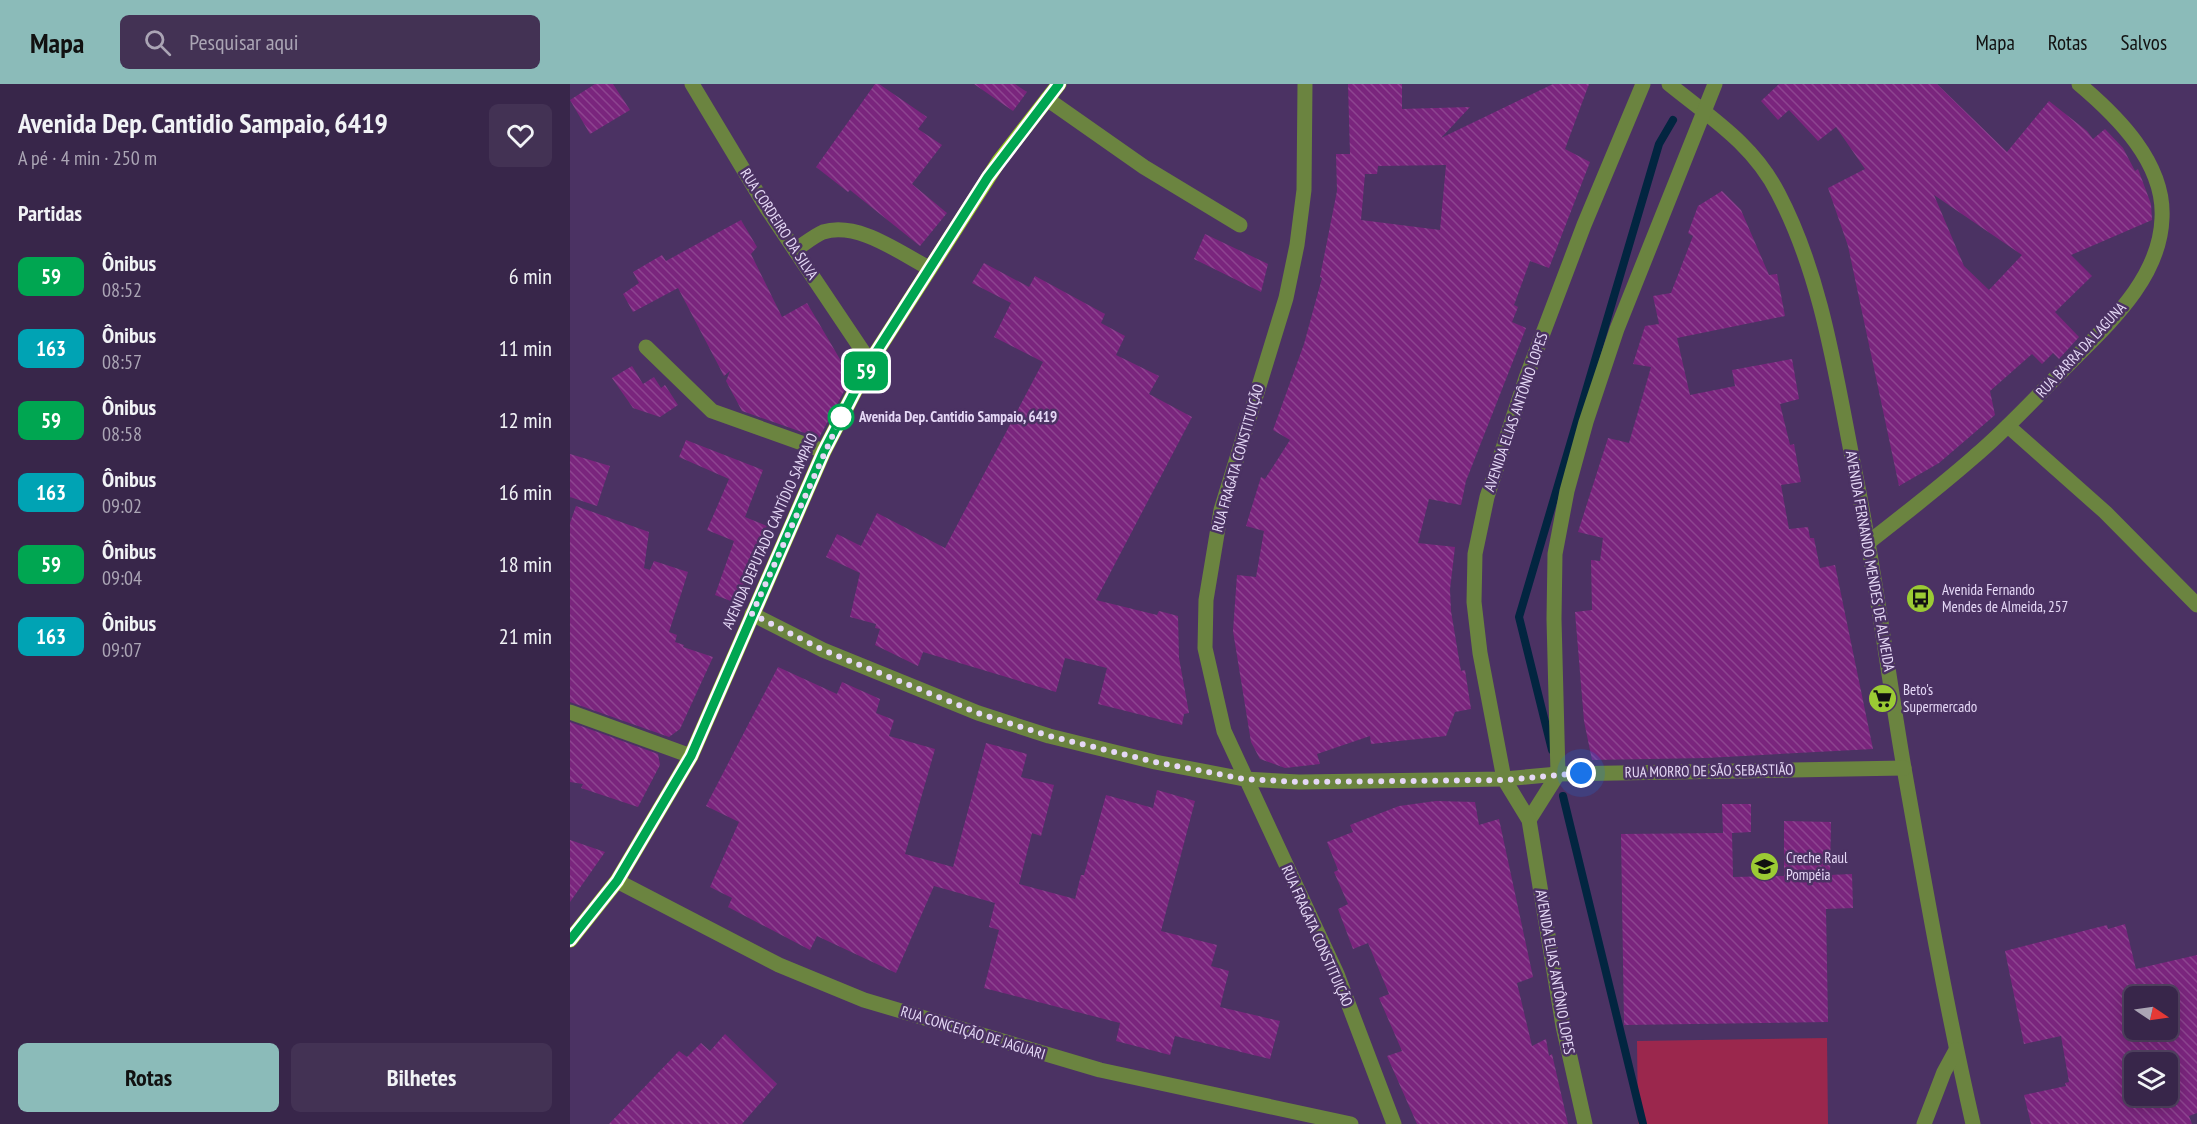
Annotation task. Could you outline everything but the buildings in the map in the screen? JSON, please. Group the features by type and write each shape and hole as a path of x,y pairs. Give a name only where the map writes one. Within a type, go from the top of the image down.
{"main road":[{"name":"AVENIDA DEPUTADO CANTÍDIO SAMPAIO","path":"570,940 617,881 691,756 824,451 870,362 999,161 1059,84"}],"street":[{"name":"RUA CORDEIRO DA SILVA","path":"692,84 795,250 870,362"},
{"name":"RUA FRAGATA CONSTITUIÇÃO","path":"1305,84 1304,190 1297,245 1286,298 1221,510 1206,600 1205,648 1224,730 1244,779 1337,974 1394,1124"},
{"name":"AVENIDA ELIAS ANTÔNIO LOPES","path":"1585,1124 1563,1026 1529,820 1504,780 1480,653 1474,602 1476,554 1486,497 1526,378 1584,225 1643,84"},
{"name":"AVENIDA FERNANDO MENDES DE ALMEIDA","path":"1670,84 1747,146 1778,191 1805,252 1824,321 1869,542 1904,768 1956,1050 1972,1124"},
{"path":"1529,820 1558,774 1554,619 1555,554 1567,491 1586,422 1617,329 1702,111 1715,84"},
{"name":"RUA BARRA DA LAGUNA","path":"1869,542 2008,426 2120,311 2143,279 2158,240 2163,219 2160,192 2147,163 2125,127 2079,84"},
{"path":"1047,99 1144,167 1240,225"},
{"path":"795,250 823,233 839,230 862,234 929,268"},
{"path":"646,347 712,411 824,451"},
{"path":"2008,426 2105,512 2197,605"},
{"name":"RUA MORRO DE SÃO SEBASTIÃO","path":"752,614 823,650 978,713 1101,749 1244,779 1354,783 1504,780 1558,774 1904,768"},
{"path":"570,712 691,756"},
{"name":"RUA CONCEIÇÃO DE JAGUARI","path":"617,881 780,965 864,1000 1100,1070 1351,1124"},
{"path":"1924,1124 1944,1072 1956,1050"}],"shaded area":[{"path":"1827,1038 1828,1124 1638,1124 1637,1041"}],"waterway":[{"path":"1552,750 1519,617 1659,144 1673,120"},
{"path":"1563,796 1643,1124"}],"bus line":[{"name":"59","path":"570,940 617,881 691,756 824,451 870,362 956,224 999,161 1059,84"}],"place":[{"name":"Avenida Dep. Cantidio Sampaio, 6419","path":"841,417"},
{"name":"Avenida Fernando Mendes de Almeida, 257","path":"1921,599"},
{"name":"Beto's Supermercado","path":"1882,699"},
{"name":"Creche Raul Pompéia","path":"1765,867"}],"route":[{"path":"841,417 752,614 823,650 978,713 1049,736 1155,762 1244,779 1354,783 1504,780 1581,773"}]}
